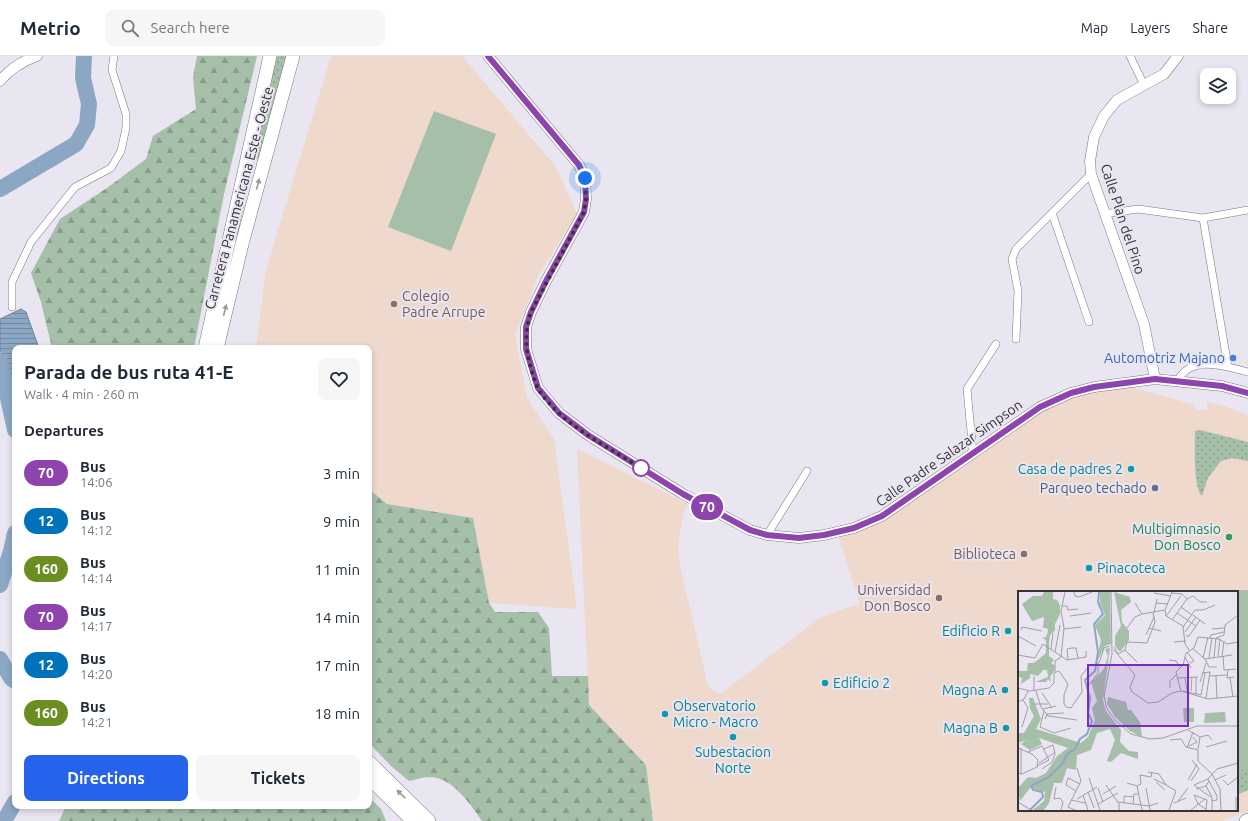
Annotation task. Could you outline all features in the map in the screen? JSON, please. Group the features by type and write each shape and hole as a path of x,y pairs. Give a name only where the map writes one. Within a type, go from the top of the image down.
{"highway":[{"name":"Carretera Panamericana Este - Oeste","path":"206,345 270,56"},
{"name":"Carretera Panamericana Este - Oeste","path":"218,345 244,237 293,56"},
{"path":"372,765 429,821"},
{"path":"372,781 413,821"}],"main road":[{"path":"0,81 13,68 25,60 38,56"},
{"name":"Calle Padre Salazar Simpson","path":"488,56 564,144 579,165 585,178 586,199 584,212 546,281 531,312 526,327 526,349 538,388 559,413 588,435 683,494 750,530 786,538 811,537 839,532 868,523 896,508 972,453 1040,407 1055,400 1094,387 1155,379 1222,386 1248,393"},
{"name":"Calle Plan del Pino","path":"1155,379 1144,324 1104,214 1091,174 1090,162 1094,137 1099,123 1117,100 1168,70 1178,56"}],"street":[{"path":"12,308 12,282 31,242 75,187 111,168 121,151 126,128 126,114 112,70 114,56"},
{"path":"1130,56 1144,85"},
{"path":"1016,339 1018,291 1012,259 1016,249 1091,174"},
{"path":"1104,214 1138,210 1202,218 1248,210"},
{"path":"1052,213 1089,322"},
{"path":"1202,218 1228,367"},
{"path":"972,453 967,389 996,344"},
{"path":"1177,382 1182,372 1191,366 1206,365 1228,367 1248,372"},
{"path":"767,535 807,471"}],"shaded area":[{"name":"Colegio Padre Arrupe","path":"331,56 462,56 556,167 577,214 539,274 515,335 527,398 554,439 577,609 489,603 473,518 387,504 372,492 372,345 256,345 266,270"},
{"name":"Universidad Don Bosco","path":"1127,386 1195,405 1195,410 1207,410 1207,402 1227,407 1248,415 1248,811 1222,821 653,821 646,765 589,705 577,449 688,504 683,514 678,548 680,566 708,686 717,693 722,693 818,619 860,604 839,538 959,469 1045,408 1087,393"}],"green space":[{"path":"197,56 257,56 224,194 195,345 51,345 41,302 31,273 60,219 107,188 146,159 153,136 196,109 193,77"},
{"path":"273,56 287,56 259,159 254,160 252,158"},
{"path":"434,111 496,134 451,251 388,227"},
{"path":"1200,430 1248,442 1248,461 1232,458 1221,461 1208,478 1202,496 1197,484 1195,465 1195,431"},
{"path":"372,492 387,504 473,518 489,603 495,612 538,612 549,628 552,676 588,676 589,705 646,765 653,821 482,821 460,792 445,781 437,778 426,777 409,781 391,766 372,746"},
{"path":"1248,590 1248,770 1238,770 1238,591 1218,591"},
{"path":"1238,770 1248,770 1248,790 1238,795"},
{"path":"372,800 381,809 386,821 59,821 65,809 372,809"}],"water":[{"path":"21,309 26,312 38,345 12,345 12,390 0,349 0,319"}],"waterway":[{"path":"0,189 76,144 87,125 89,104 83,78 84,56"},
{"path":"0,361 12,416"},
{"path":"0,585 12,546"},
{"path":"0,659 12,679"},
{"path":"4,821 12,807"}],"bus line":[{"name":"70","path":"488,56 564,144 579,165 585,178 586,199 584,212 546,281 531,312 526,327 526,349 538,388 559,413 588,435 683,494 750,530 767,535 786,538 799,538 839,532 868,523 896,508 972,453 1040,407 1071,393 1094,387 1155,379 1177,382 1206,383 1248,393"}],"place":[{"name":"Colegio Padre Arrupe","path":"394,304"},
{"name":"Automotriz Majano","path":"1233,358"},
{"name":"Casa de padres 2","path":"1131,469"},
{"name":"Parqueo techado","path":"1155,488"},
{"name":"Multigimnasio Don Bosco","path":"1229,537"},
{"name":"Biblioteca","path":"1024,554"},
{"name":"Pinacoteca","path":"1089,568"},
{"name":"Universidad Don Bosco","path":"939,598"},
{"name":"Edificio R","path":"1008,631"},
{"name":"Edificio 2","path":"825,683"},
{"name":"Magna A","path":"1005,690"},
{"name":"Observatorio Micro - Macro","path":"665,714"},
{"name":"Magna B","path":"1006,728"},
{"name":"Subestacion Norte","path":"733,737"}],"route":[{"path":"585,178 586,199 584,212 546,281 531,312 526,327 526,349 538,388 559,413 588,435 641,468"}]}
